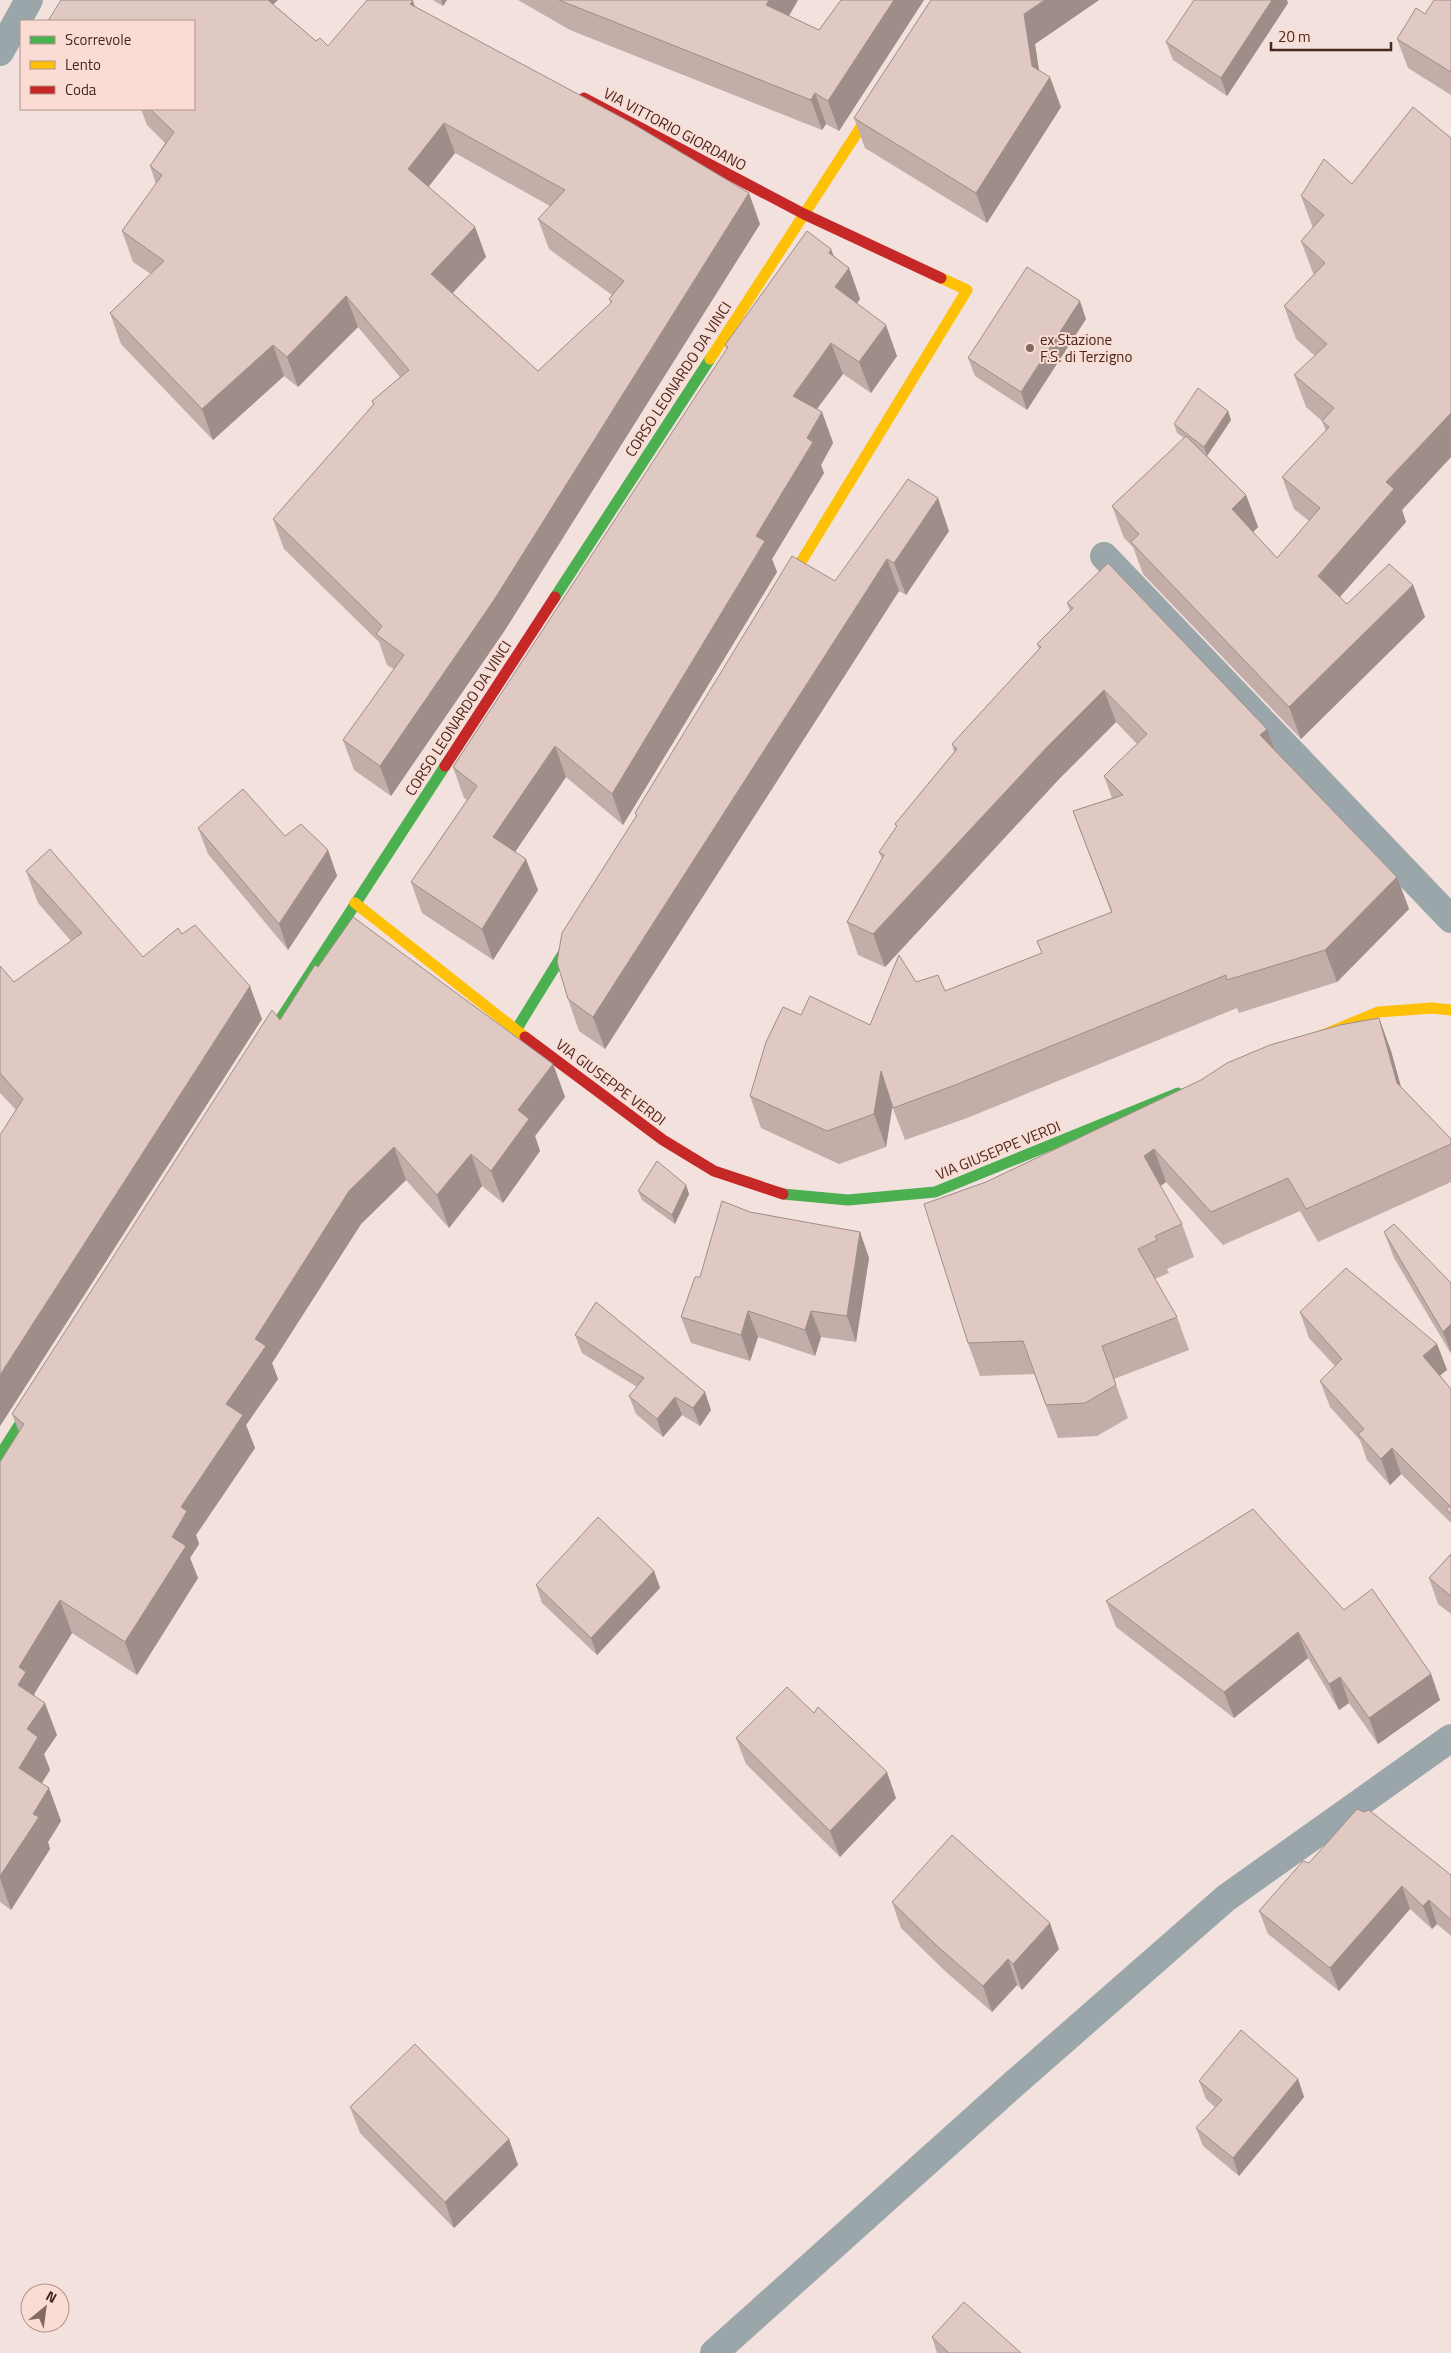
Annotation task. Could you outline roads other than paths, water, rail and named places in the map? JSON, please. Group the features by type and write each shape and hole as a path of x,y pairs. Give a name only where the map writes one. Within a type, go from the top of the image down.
{"street":[{"path":"0,52 29,0"},
{"name":"CORSO LEONARDO DA VINCI","path":"253,1062 884,90"},
{"name":"VIA VITTORIO GIORDANO","path":"575,93 804,214 967,290 776,605"},
{"path":"1104,556 1451,919"},
{"name":"VIA GIUSEPPE VERDI","path":"355,903 516,1030 637,1121 714,1171 785,1194 848,1200 935,1192 1194,1087"},
{"path":"516,1030 584,920"},
{"path":"1304,1042 1378,1012 1432,1008 1451,1010"},
{"path":"0,1455 43,1388"},
{"path":"714,2353 1016,2082 1226,1898 1451,1738"}],"place":[{"name":"ex Stazione F.S. di Terzigno","path":"1030,348"}]}
